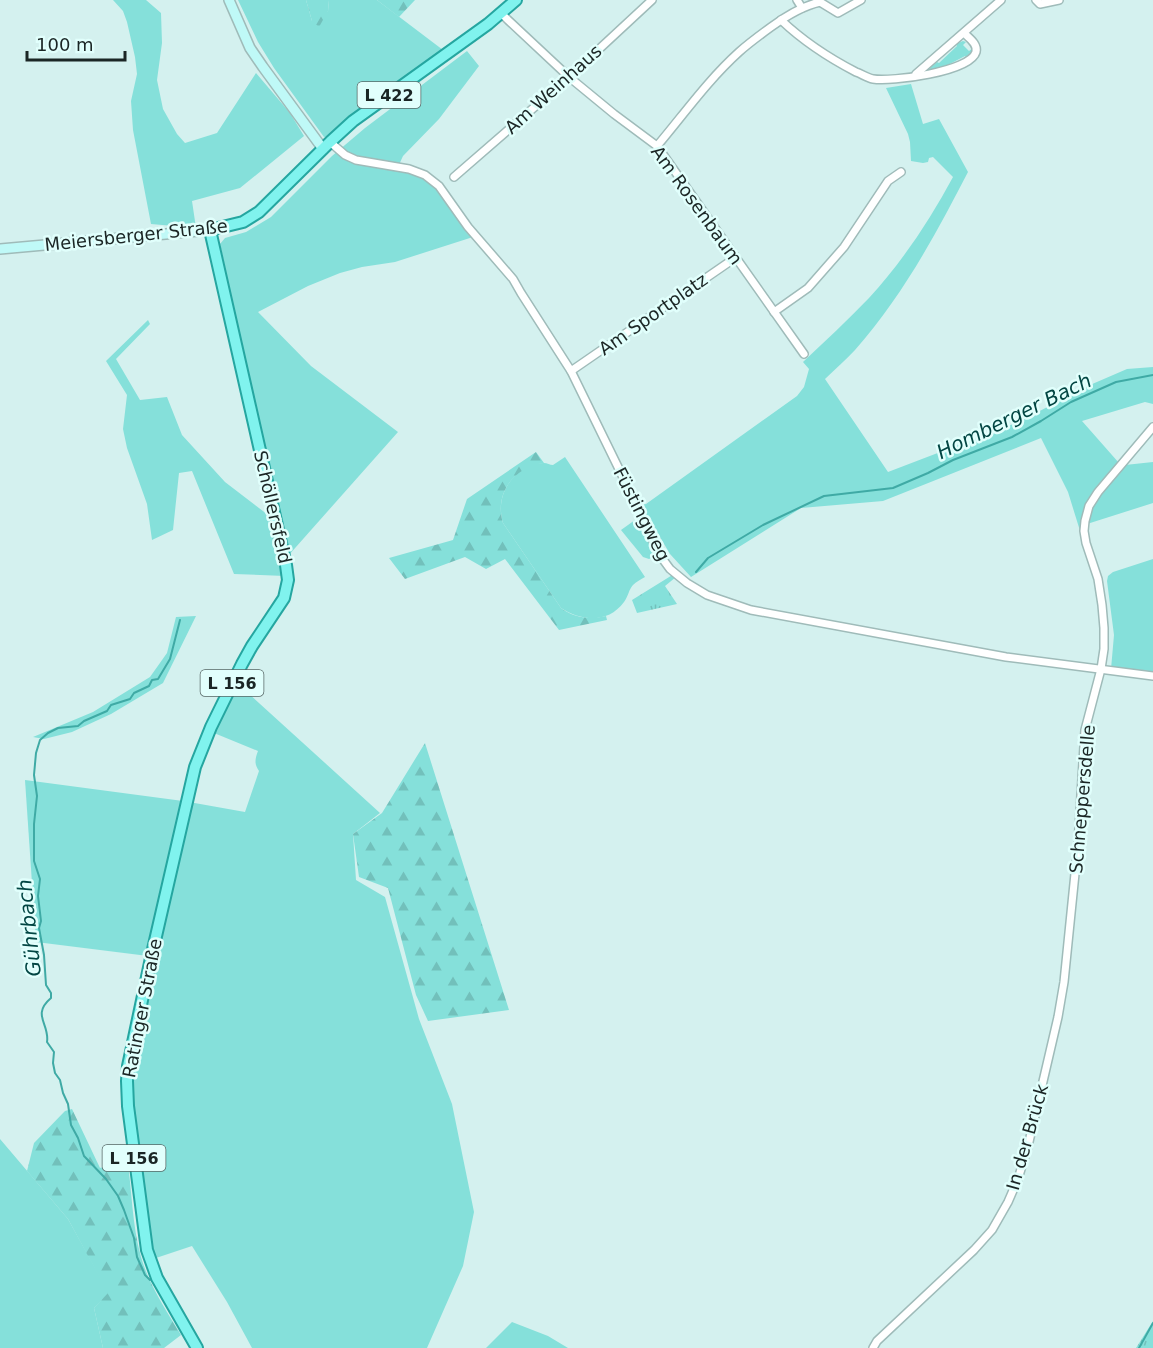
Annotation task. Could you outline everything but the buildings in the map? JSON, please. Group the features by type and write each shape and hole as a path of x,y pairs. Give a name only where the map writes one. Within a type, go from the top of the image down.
{"main road":[{"path":"229,0 256,57 326,145"},
{"name":"Meiersberger Straße","path":"0,249 210,230 236,224 254,216 326,145 361,115 451,51 516,0"},
{"name":"Schöllersfeld","path":"186,801 195,767 211,727 248,653 282,602 288,580 210,230"},
{"name":"Ratinger Straße","path":"186,801 131,1050 127,1094 149,1259 157,1278 197,1348"}],"street":[{"name":"Am Weinhaus","path":"454,177 569,77 652,0"},
{"path":"797,0 802,8"},
{"path":"846,0 857,2"},
{"path":"914,76 1001,0"},
{"path":"1036,0 1040,4 1059,0"},
{"path":"657,146 738,52 781,20 802,8 821,1 838,12 857,2"},
{"name":"Am Rosenbaum","path":"501,13 569,77 657,146 804,354"},
{"path":"781,20 827,55 871,79 886,80 949,70 969,60 975,54 974,44 964,33"},
{"name":"Füstingweg","path":"326,145 356,160 409,169 425,175 439,186 468,227 513,279 571,371 659,554 670,569 699,591 751,610 1006,657 1153,676"},
{"path":"774,312 807,288 844,247 888,181 901,172"},
{"name":"Am Sportplatz","path":"571,371 735,258"},
{"name":"Schneppersdelle","path":"1071,910 1078,844 1085,730 1104,649 1098,579 1086,543 1085,521 1089,506 1098,492 1153,427"},
{"name":"In der Brück","path":"873,1348 877,1341 992,1230 1011,1195 1028,1146 1058,1017 1071,910"}],"green space":[{"path":"113,0 146,0 161,13 162,43 157,80 163,109 177,134 185,143 217,133 256,73 290,113 304,136 240,188 192,201 196,228 151,224 133,130 131,101 137,74 135,57 123,11"},
{"path":"238,0 306,0 312,21 328,11 329,0 377,0 443,50 329,136 324,137 274,68 258,42"},
{"path":"306,0 329,0 328,11 319,27 312,21"},
{"path":"377,0 415,0 399,17"},
{"path":"966,42 963,45 969,51 973,48 974,50 966,57 924,73 937,62 939,63 957,46 956,44"},
{"path":"467,51 479,66 439,119 403,156 397,169 418,175 435,188 473,237 395,262 340,273 308,286 258,312 311,366 398,432 288,556 220,244 225,238 246,232 271,217 332,156 365,128"},
{"path":"911,84 923,124 939,119 968,172 931,242 888,309 855,350 825,379 888,472 1021,421 1083,388 1127,369 1153,367 1153,404 1145,402 1082,421 1119,463 1082,521 1081,534 1068,492 1041,438 883,501 801,508 691,577 670,554 641,505 646,504 797,396 804,387 809,369 803,362 861,306 893,270 925,225 953,177 933,157 923,163 911,161 908,134 886,88"},
{"path":"148,320 150,324 116,359 140,400 167,397 182,435 225,482 272,518 285,576 234,574 192,471 179,473 173,530 152,540 147,504 127,448 123,429 127,395 106,361"},
{"path":"536,452 544,463 533,465 515,476 504,492 501,502 503,523 561,608 577,616 594,618 606,616 607,620 559,630 505,559 486,569 465,557 405,579 389,558 453,540 467,499"},
{"path":"565,457 645,577 633,585 618,609 602,617 586,618 561,608 503,523 502,497 515,476 531,465 544,463 553,465"},
{"path":"1153,462 1153,503 1087,524 1097,500 1125,465"},
{"path":"635,520 656,556 649,559 643,557 621,530"},
{"path":"1153,559 1153,674 1111,669 1114,635 1108,576 1113,572"},
{"path":"674,574 676,577 665,586 677,604 637,613 632,600"},
{"path":"196,616 163,683 111,714 72,732 44,739 33,737 93,712 150,677 167,653 176,617"},
{"path":"236,682 380,813 353,834 356,880 385,897 419,1019 452,1104 474,1212 463,1266 427,1348 252,1348 192,1246 153,1259 130,1106 131,1065 189,802 245,812 259,771 255,761 258,751 214,733"},
{"path":"425,743 509,1010 428,1021 416,995 388,888 359,877 353,834 382,813"},
{"path":"25,780 183,801 148,956 36,942"},
{"path":"72,1109 100,1168 127,1157 134,1220 144,1267 181,1335 164,1348 103,1348 94,1308 108,1293 68,1219 27,1171 34,1143 65,1111"},
{"path":"0,1139 68,1219 109,1293 94,1308 103,1348 0,1348"},
{"path":"1153,1321 1153,1348 1136,1348"},
{"path":"512,1322 548,1336 568,1348 486,1348"}],"waterway":[{"name":"Homberger Bach","path":"696,572 708,558 763,525 824,496 893,488 953,460 1012,437 1071,402 1116,382 1153,375"},
{"name":"Gührbach","path":"150,1280 145,1275 137,1257 134,1238 118,1196 106,1179 84,1156 71,1125 68,1104 60,1080 55,1073 54,1052 47,1042 42,1010 51,998 51,993 46,985 39,928 41,921 38,896 40,879 34,861 37,796 34,775 40,740 48,733 58,728 78,726 107,711 111,705 130,699 134,693 149,686 152,680 158,679 170,659 180,620"},
{"path":"1139,1348 1153,1323"}]}
